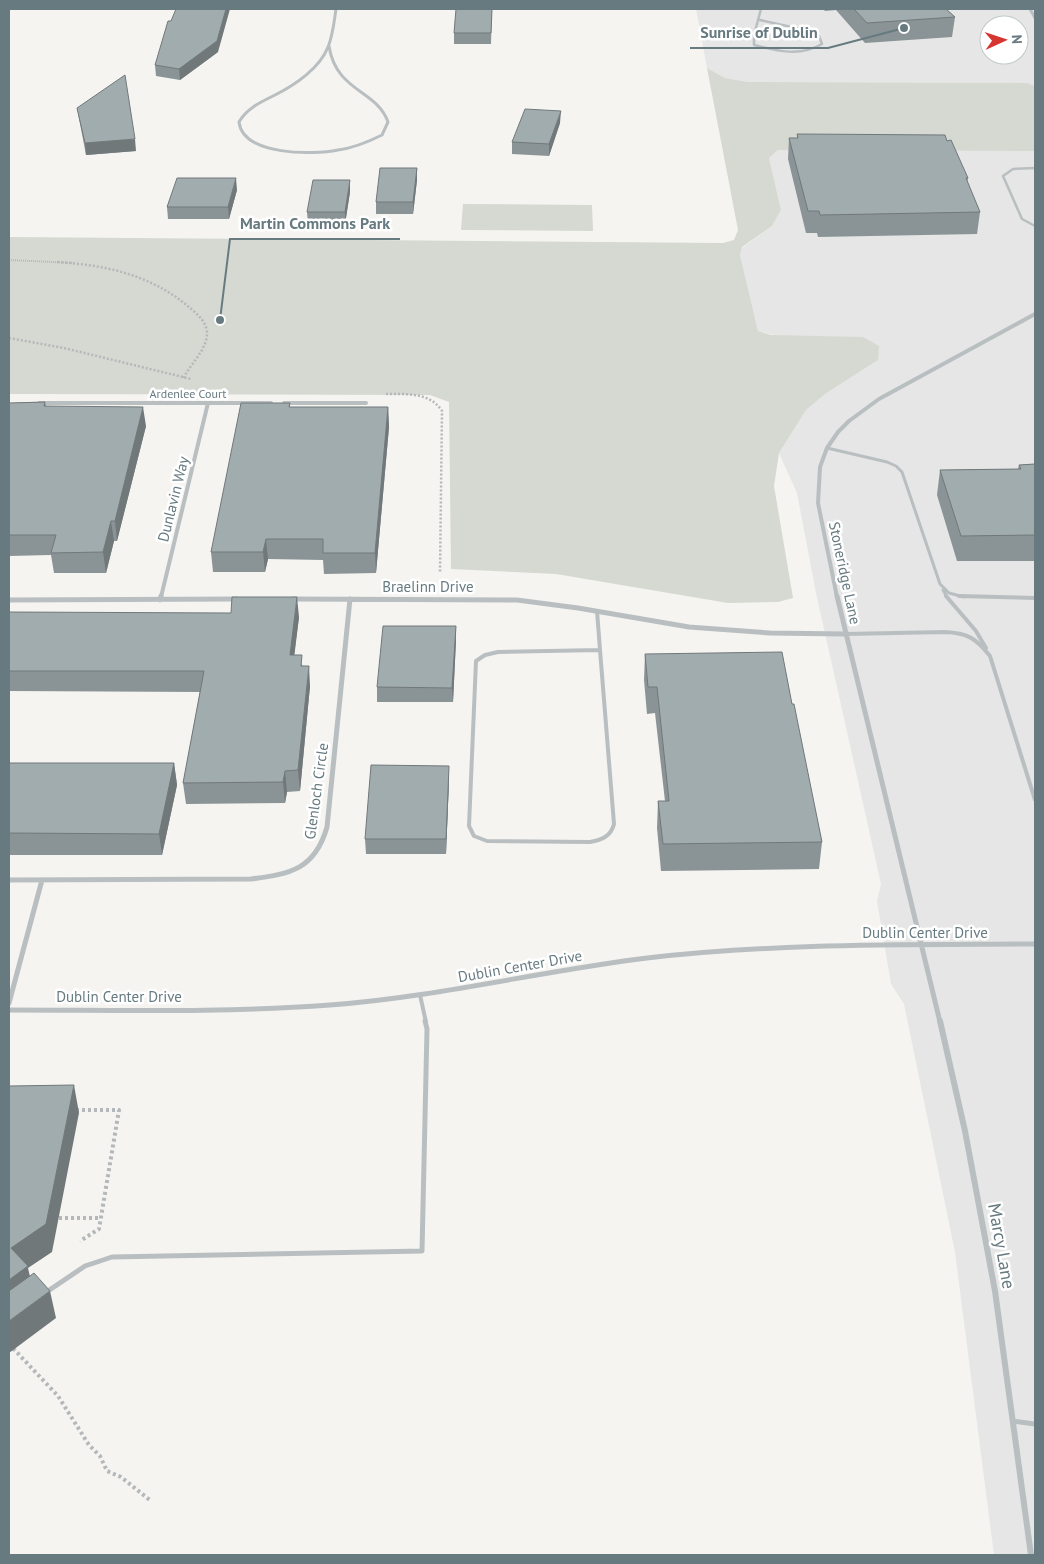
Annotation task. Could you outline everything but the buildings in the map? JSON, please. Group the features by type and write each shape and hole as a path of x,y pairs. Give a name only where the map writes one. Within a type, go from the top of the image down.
{"street":[{"path":"329,46 319,62 300,78 246,112 241,118 239,126 244,136 266,147 284,151 304,152 355,146 382,135 388,122 386,113 342,78 332,63 329,46 336,9"},
{"path":"1030,9 1035,18"},
{"name":"Stoneridge Lane","path":"922,945 845,634 818,503 820,467 827,448 838,432 849,421 879,399 1035,315"},
{"name":"Ardenlee Court","path":"29,403 366,403"},
{"name":"Dunlavin Way","path":"160,600 208,403"},
{"path":"9,600 240,599"},
{"name":"Braelinn Drive","path":"290,599 517,600 598,611 690,627 722,630 845,634"},
{"name":"Glenloch Circle","path":"9,880 250,878 288,874 312,859 320,850 327,827 350,599"},
{"path":"9,1003 42,880"},
{"name":"Dublin Center Drive","path":"9,1010 268,1008 363,1002 420,995 594,965 697,953 797,946 1035,944"},
{"name":"Marcy Lane","path":"922,945 965,1131 995,1291 1031,1555"}],"lane":[{"path":"760,20 805,30 819,36 822,44 814,50 793,52 772,50 754,44 753,35 760,20 761,9"},
{"path":"1035,168 1013,169 1006,172 1003,176 1022,219 1035,226"},
{"path":"827,448 887,462 896,466 902,472 940,584 951,604 978,631 990,656 1035,800"},
{"path":"940,584 945,591 958,597 1035,598"},
{"path":"598,611 601,650 614,824 611,833 603,839 590,842 491,842 477,838 470,831 469,826 476,661 485,654 498,652 601,650"},
{"path":"845,634 953,632 968,635 979,642 990,656"},
{"path":"38,1298 78,1270 112,1257 422,1251 427,1029 420,995"},
{"path":"1013,1421 1035,1424"}],"path":[{"path":"9,260 108,266 142,276 172,294 197,314 207,330 204,347 184,378"},
{"path":"9,338 197,380"},
{"path":"384,394 427,398 438,403 442,411 440,572"},
{"path":"74,1110 119,1110 98,1229 76,1245"},
{"path":"58,1218 101,1218"},
{"path":"9,1344 69,1410 90,1445 100,1456 107,1472 121,1477 151,1501"}],"shaded area":[{"path":"696,9 1035,9 1035,86 1027,83 748,82 725,78 707,68"},
{"path":"707,68 725,78 748,82 1027,83 1035,86 1035,151 778,150 769,158 781,210 772,226 742,247 740,255 758,331 771,335 863,337 879,346 878,360 825,394 806,410 779,453 774,486 793,598 778,602 728,603 556,574 451,569 449,402 430,395 9,394 9,237 723,243 734,240 738,230"},
{"path":"778,150 1035,151 1035,1555 994,1555 955,1252 904,1004 891,984 877,901 881,884 816,593 797,493 779,453 806,410 825,394 878,360 758,331 740,255 742,248 772,226 781,210 769,158"},
{"path":"463,204 592,205 593,231 461,230"}],"place":[{"name":"Sunrise of Dublin","path":"904,28"},
{"name":"Martin Commons Park","path":"220,320"}]}
